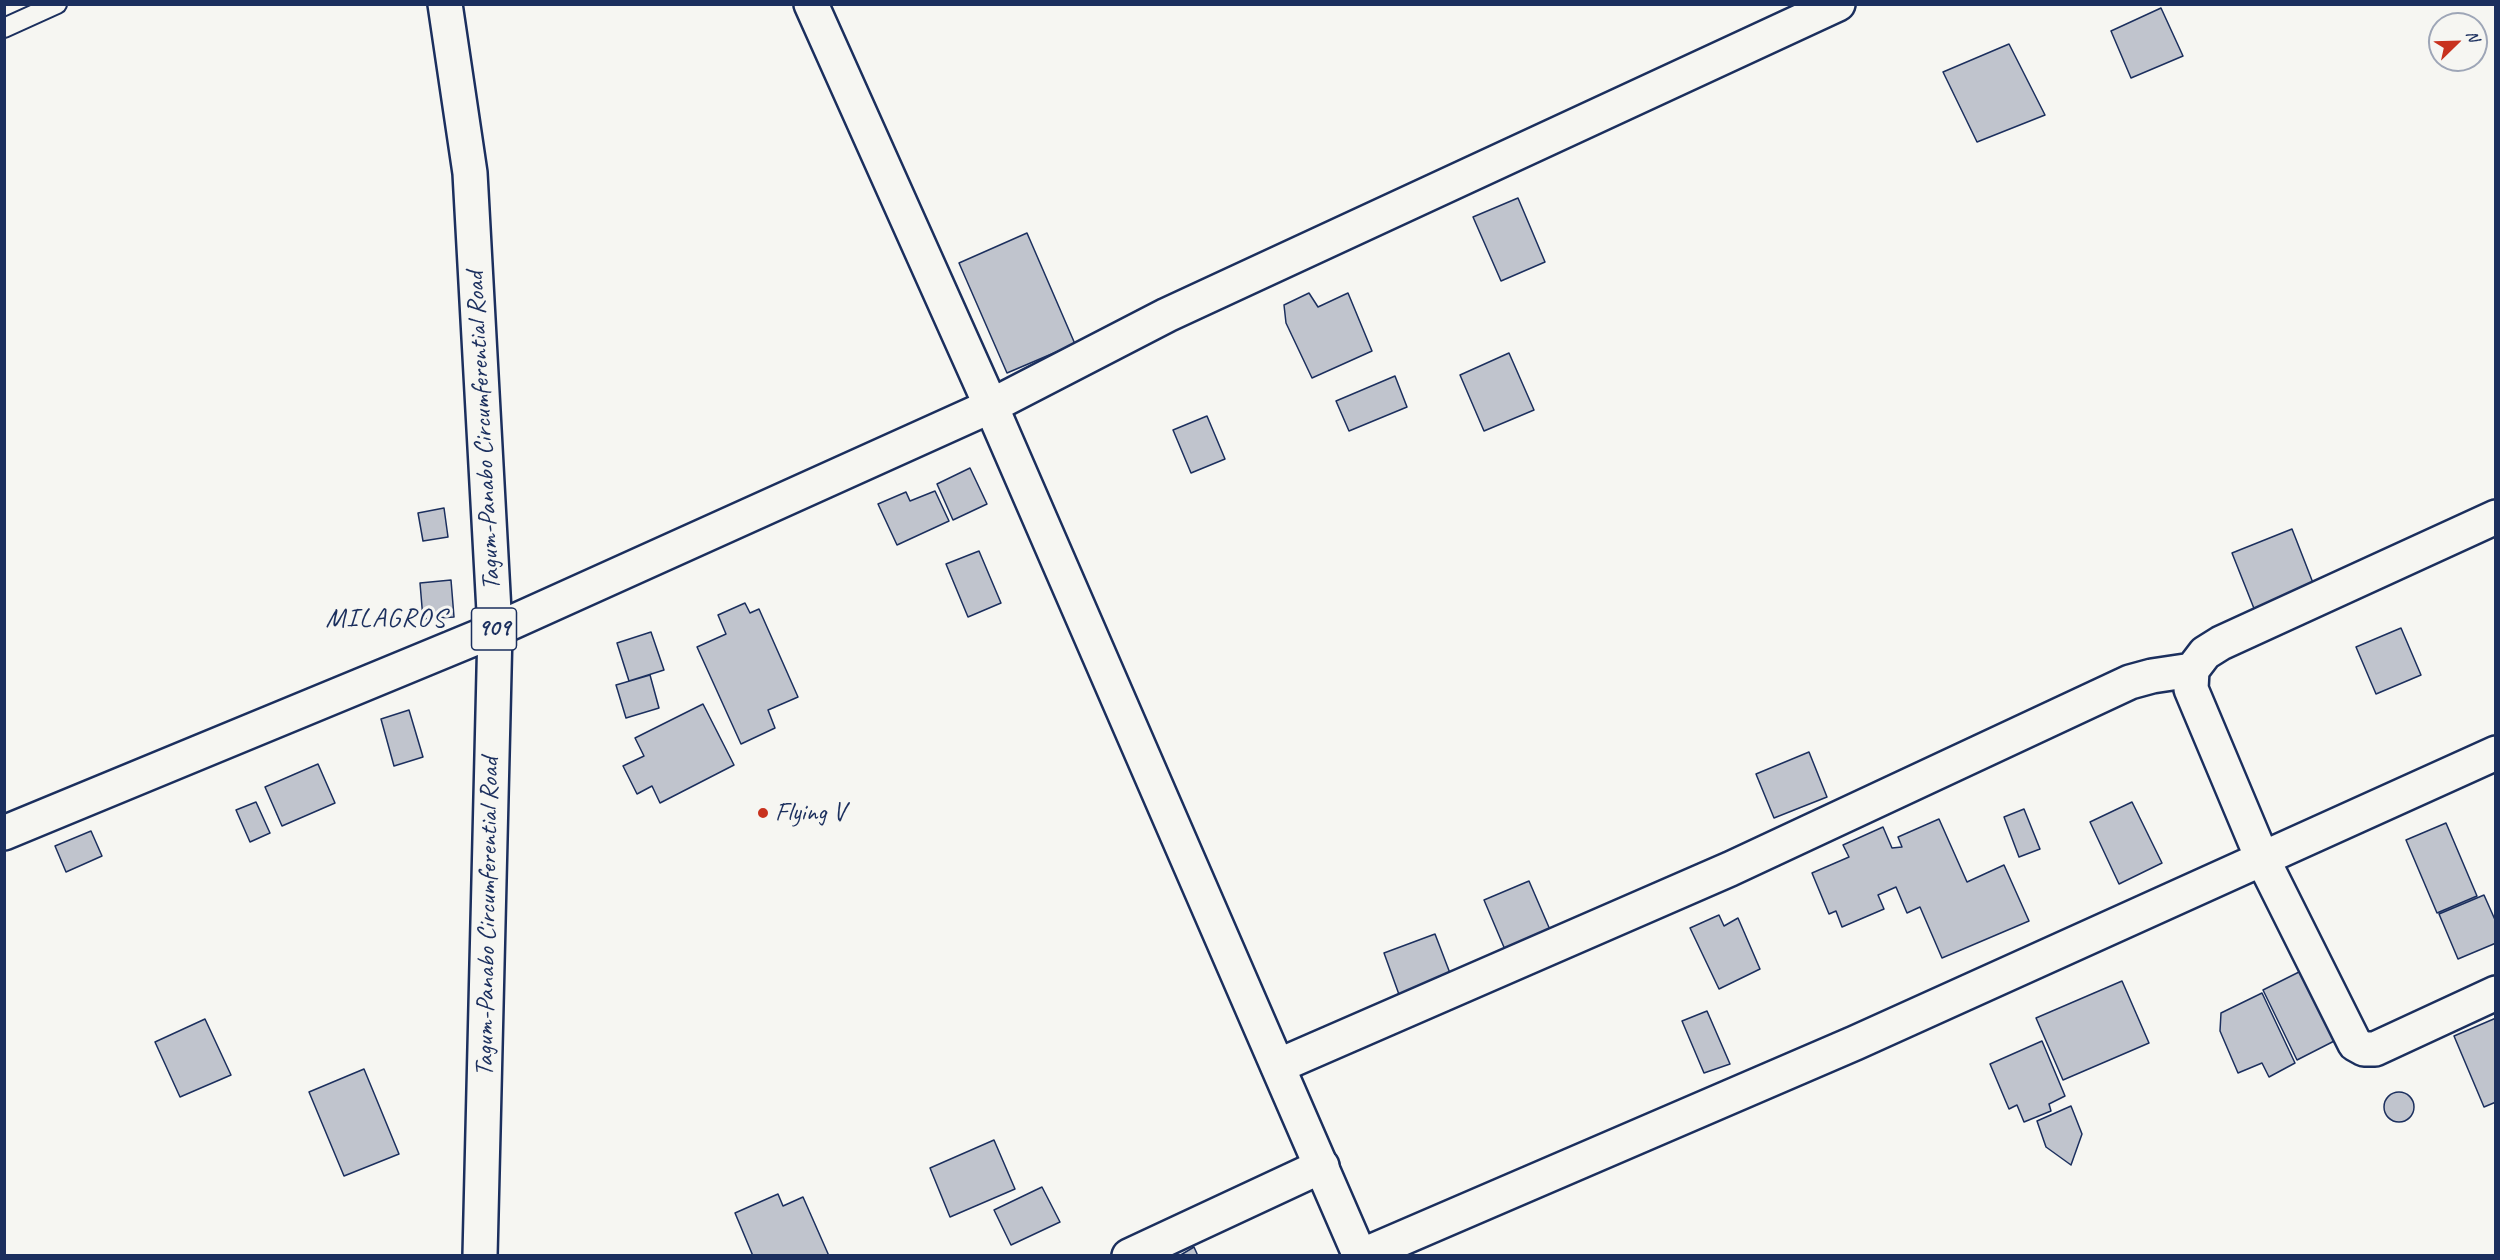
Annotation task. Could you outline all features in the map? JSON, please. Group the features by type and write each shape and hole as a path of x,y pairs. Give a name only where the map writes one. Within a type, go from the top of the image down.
{"street":[{"name":"Tagum-Panabo Circumferential Road","path":"445,4 470,173 495,630 480,1256"},
{"path":"811,4 991,406 1360,1256 1856,1043 2496,753"},
{"path":"4,833 495,630 991,406 1167,315 1839,4"},
{"path":"2496,516 2222,643 2205,653 2192,670 2191,689 2262,858 2355,1044 2364,1049 2381,1046 2496,993"},
{"path":"1278,1066 1730,869 2130,682 2192,670"},
{"path":"1130,1256 1322,1166"}],"lane":[{"path":"4,28 57,4"}],"building":[{"path":"2161,8 2183,56 2131,78 2111,31"},
{"path":"2009,44 2045,115 1977,142 1943,72"},
{"path":"1518,198 1545,262 1501,281 1473,217"},
{"path":"1027,233 1075,344 1007,373 959,263"},
{"path":"1309,293 1318,307 1348,293 1372,351 1312,378 1286,323 1284,305"},
{"path":"1509,353 1534,410 1484,431 1460,375"},
{"path":"1395,376 1407,407 1349,431 1336,401"},
{"path":"1207,416 1225,459 1191,473 1173,430"},
{"path":"970,468 987,504 953,520 937,484"},
{"path":"935,491 949,521 897,545 878,504 906,492 910,501"},
{"path":"444,508 448,537 423,541 418,513"},
{"path":"2292,529 2315,588 2255,611 2232,553"},
{"path":"979,551 1001,603 968,617 946,564"},
{"path":"451,580 454,617 423,619 420,583"},
{"path":"745,603 750,613 759,609 798,697 768,710 775,728 741,744 697,647 726,634 718,615"},
{"path":"2401,628 2421,675 2376,694 2356,647"},
{"path":"651,632 664,670 629,681 617,643"},
{"path":"650,675 659,708 626,718 616,685"},
{"path":"703,704 734,765 660,803 652,786 637,794 623,766 644,756 635,738"},
{"path":"409,710 423,757 394,766 381,719"},
{"path":"1809,752 1827,797 1774,818 1756,774"},
{"path":"318,764 335,803 282,826 265,787"},
{"path":"256,802 270,833 250,842 236,810"},
{"path":"2132,802 2162,863 2119,884 2090,822"},
{"path":"2024,809 2040,849 2019,857 2004,817"},
{"path":"1939,819 1967,882 2004,865 2029,921 1942,958 1920,907 1907,913 1896,887 1878,895 1884,909 1842,927 1836,911 1829,914 1812,873 1849,857 1843,845 1883,827 1892,848 1902,847 1898,837"},
{"path":"2446,823 2477,896 2437,913 2406,840"},
{"path":"91,831 102,856 66,872 55,846"},
{"path":"1529,881 1551,932 1506,952 1484,900"},
{"path":"2484,895 2496,922 2496,943 2458,959 2439,914"},
{"path":"1719,915 1724,926 1738,918 1760,969 1719,989 1690,928"},
{"path":"1435,934 1453,981 1401,1000 1384,953"},
{"path":"2313,965 2346,1035 2297,1060 2263,990"},
{"path":"2122,981 2149,1043 2063,1080 2036,1018"},
{"path":"2262,993 2295,1063 2269,1077 2262,1063 2238,1073 2220,1031 2221,1013"},
{"path":"1707,1011 1730,1064 1704,1073 1682,1021"},
{"path":"2496,1018 2496,1102 2484,1107 2454,1036"},
{"path":"205,1019 231,1075 180,1097 155,1042"},
{"path":"2042,1041 2065,1096 2049,1104 2051,1111 2024,1122 2017,1105 2009,1109 1990,1064"},
{"path":"364,1069 399,1154 344,1176 309,1092"},
{"path":"2399,1092 2410,1096 2414,1107 2410,1118 2399,1122 2388,1118 2384,1107 2388,1096"},
{"path":"2071,1106 2082,1134 2071,1165 2046,1147 2037,1121"},
{"path":"994,1140 1015,1189 950,1217 930,1168"},
{"path":"1042,1187 1060,1222 1011,1245 994,1210"},
{"path":"778,1194 783,1206 803,1197 829,1256 753,1256 735,1213"},
{"path":"1194,1247 1198,1256 1179,1256"}],"place":[{"name":"Flying V","path":"763,813"}],"district":[{"name":"MILAGROS","path":"386,619"}]}
